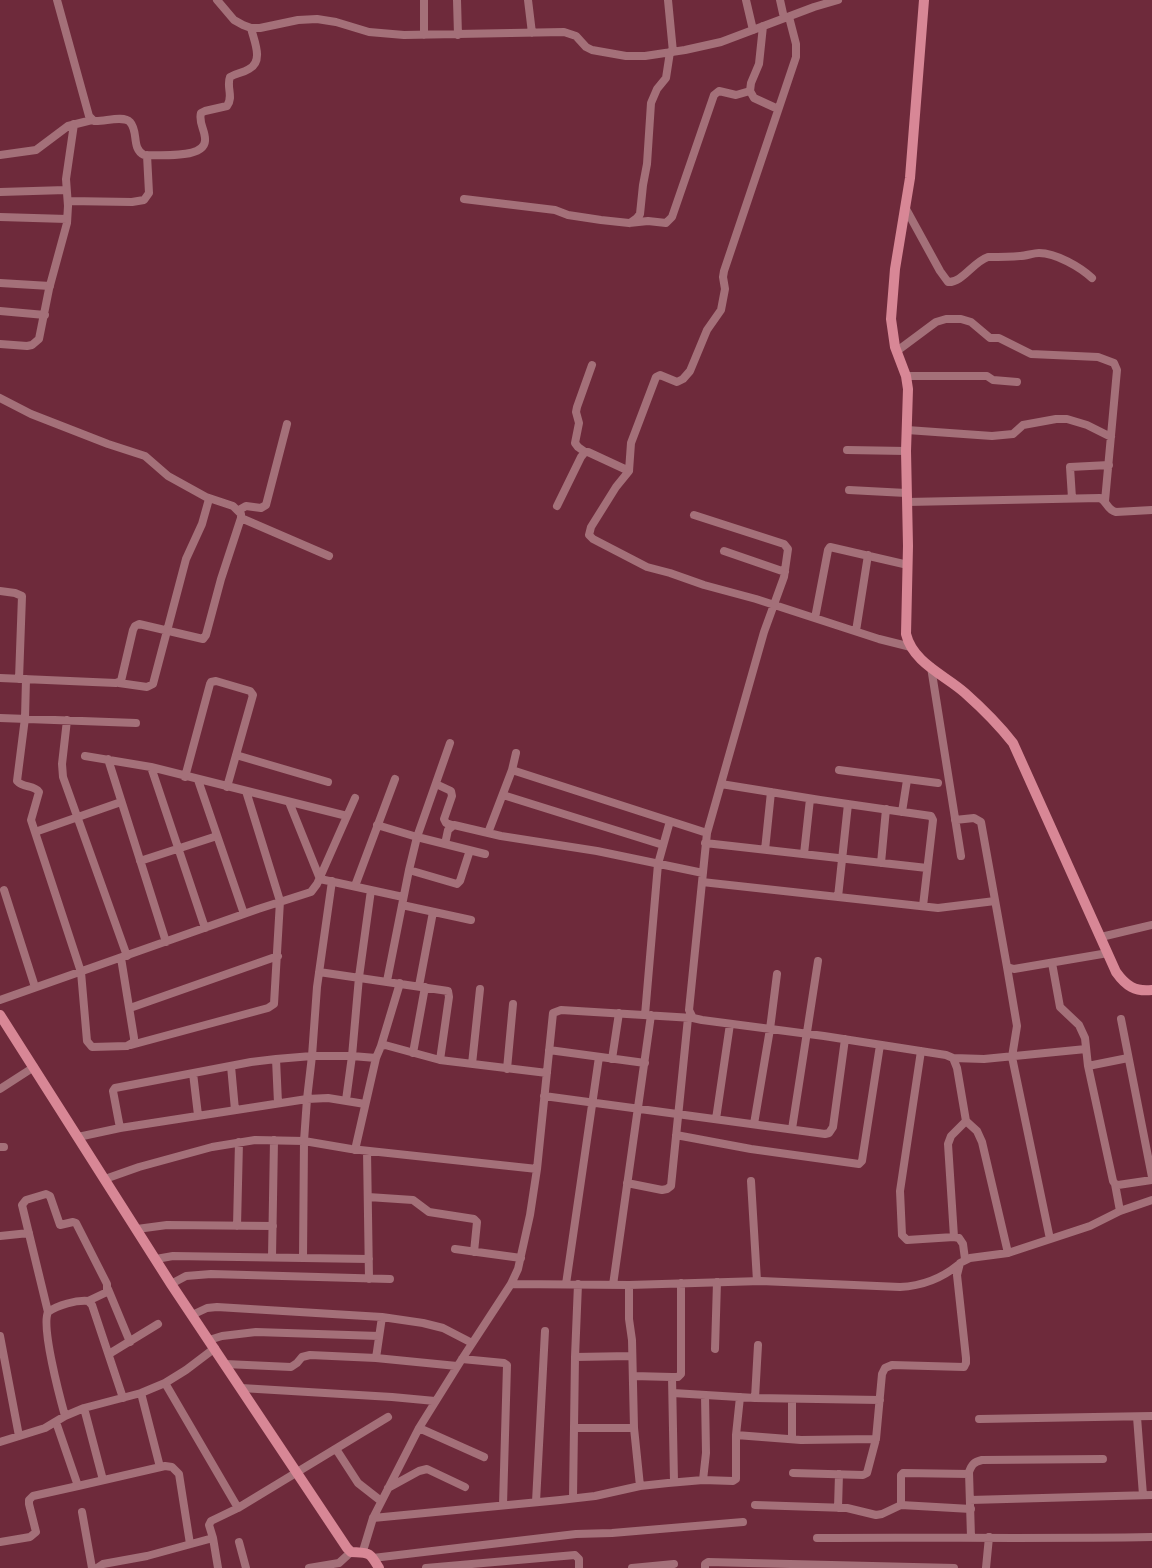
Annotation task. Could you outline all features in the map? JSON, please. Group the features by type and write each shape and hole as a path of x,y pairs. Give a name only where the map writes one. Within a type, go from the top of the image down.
{"street":[{"path":"57,0 88,116 98,122 123,119 128,121 134,129 138,149 142,154 147,155 193,153 203,147 205,139 200,119 201,113 227,106 230,102 228,81 230,77 250,69 257,63 258,57 251,28"},
{"path":"217,0 234,20 243,26 251,28 260,28 298,20 317,19 336,22 369,32 398,35 569,33 576,36 586,47 592,50 626,56 645,56 720,42 838,0"},
{"path":"424,0 424,35"},
{"path":"457,0 458,35"},
{"path":"528,0 532,33"},
{"path":"629,223 640,214 647,164 651,103 657,89 666,78 671,52 668,0"},
{"path":"746,0 753,30"},
{"path":"780,0 797,52 723,274 725,289 721,310 707,330 692,367 683,379 677,382 660,375 656,377 631,443 629,470 591,527 589,534 593,540 647,567 665,571 704,586 773,604 911,647"},
{"path":"924,0 910,178 894,269 891,319 897,351 906,376 908,402 906,451 908,565 906,634 911,647 920,658 967,695 995,721 1014,743 1116,972 1129,986 1138,990 1152,991"},
{"path":"763,26 758,64 750,91 754,98 778,109"},
{"path":"464,199 555,210 568,216 629,223 664,223 671,219 714,95 719,91 736,96 750,91"},
{"path":"0,155 36,150 63,128 92,120"},
{"path":"0,344 27,346 36,342 41,333 50,286 67,219 66,179 74,124"},
{"path":"68,201 132,202 144,200 149,193 147,155"},
{"path":"0,192 66,190"},
{"path":"906,209 948,282 956,281 978,261 985,258 1037,253 1072,264 1092,278"},
{"path":"0,217 67,219"},
{"path":"0,283 50,286"},
{"path":"0,311 45,315"},
{"path":"897,351 936,322 946,319 961,319 971,322 990,338 999,338 1028,353 1045,356 1098,357 1111,360 1116,364 1117,370 1105,502"},
{"path":"592,365 576,412 579,423 575,443 578,448 585,452 629,470"},
{"path":"906,376 987,376 994,380 1017,382"},
{"path":"0,398 31,414 108,444 145,456 164,474 210,499 233,506 240,514 329,556"},
{"path":"907,430 992,436 1013,434 1023,425 1067,419 1088,425 1111,437"},
{"path":"119,683 135,626 139,624 201,639 205,638 240,514 246,506 261,508 266,505 286,424"},
{"path":"847,450 906,451"},
{"path":"557,506 581,456 585,452"},
{"path":"1072,498 1070,467 1109,465"},
{"path":"849,490 906,498 1100,498 1111,510 1116,512 1152,510"},
{"path":"0,678 119,683 147,687 153,684 186,559 202,524 210,499"},
{"path":"627,1183 662,1190 670,1188 677,1114 690,1018 689,1010 705,843 764,632 773,604 782,585 788,550 784,544 694,515"},
{"path":"815,618 829,548 833,547 908,565"},
{"path":"724,551 785,572"},
{"path":"856,631 868,555"},
{"path":"0,591 22,596 22,679 25,718 17,781 39,792 31,817 81,972 89,1045 96,1047 131,1045 272,1007 275,1000 280,902 246,791"},
{"path":"931,667 961,856"},
{"path":"185,777 210,684 214,681 250,691 253,695 227,787"},
{"path":"0,718 136,723"},
{"path":"67,720 62,771 124,957 134,1038 131,1045"},
{"path":"387,981 402,901 417,837 450,743"},
{"path":"488,833 512,770 516,754"},
{"path":"236,755 328,782"},
{"path":"85,756 151,767 347,816"},
{"path":"108,759 166,942"},
{"path":"151,767 205,928"},
{"path":"512,770 707,833"},
{"path":"840,770 938,783"},
{"path":"355,886 394,779"},
{"path":"198,780 244,914"},
{"path":"902,812 907,780"},
{"path":"436,784 451,791 452,796 444,819 452,825 488,833 597,851 703,873"},
{"path":"721,784 810,799 929,815 933,819 923,906"},
{"path":"765,850 771,792"},
{"path":"503,795 663,845"},
{"path":"0,1000 311,892 320,879 355,798"},
{"path":"804,854 810,799"},
{"path":"35,832 122,802"},
{"path":"289,802 320,879"},
{"path":"838,897 848,804"},
{"path":"881,863 886,809"},
{"path":"955,820 974,818 980,822 996,901 1017,1026 1012,1056 1050,1239"},
{"path":"613,1285 645,1063 658,864 670,821"},
{"path":"378,825 485,854"},
{"path":"445,844 448,830 452,825"},
{"path":"140,861 217,836"},
{"path":"705,843 928,868"},
{"path":"409,870 457,884 460,881 470,850"},
{"path":"320,879 371,890 433,912 471,920"},
{"path":"303,1258 304,1141 307,1099 319,972 332,881"},
{"path":"702,882 923,906 951,907 996,901"},
{"path":"4,890 35,987"},
{"path":"346,1100 352,1056 358,977 371,890"},
{"path":"413,1053 433,912"},
{"path":"1101,938 1152,925"},
{"path":"1007,967 1014,969 1108,953"},
{"path":"130,1008 278,956"},
{"path":"792,1129 818,961"},
{"path":"1052,963 1060,1007 1079,1025 1085,1038 1088,1066 1120,1210"},
{"path":"319,972 445,990 449,994 440,1060"},
{"path":"754,1124 777,974"},
{"path":"355,1150 376,1058 400,983"},
{"path":"472,1064 480,990"},
{"path":"507,1068 513,1004"},
{"path":"363,1551 373,1518 418,1428 511,1284 521,1258 529,1222 537,1169 552,1019 553,1014 557,1011 690,1018 845,1039 946,1055 953,1058 984,1059 1086,1049"},
{"path":"612,1059 619,1013"},
{"path":"0,1014 171,1284 351,1552"},
{"path":"1115,1184 1152,1178 1120,1019"},
{"path":"716,1119 730,1024"},
{"path":"544,1096 825,1134 832,1131 845,1039"},
{"path":"676,1135 751,1149 859,1164 862,1161 880,1045"},
{"path":"381,1046 440,1060 546,1073"},
{"path":"549,1050 645,1063"},
{"path":"921,1051 900,1191 902,1235 907,1240 954,1237 962,1240 965,1259"},
{"path":"120,1128 113,1091 116,1088 276,1059 312,1056 376,1058"},
{"path":"566,1284 598,1057"},
{"path":"953,1058 956,1064 966,1121 977,1132 982,1142 1008,1253"},
{"path":"1088,1066 1128,1058"},
{"path":"276,1059 278,1103"},
{"path":"231,1066 235,1110"},
{"path":"0,1088 34,1067"},
{"path":"193,1073 198,1115"},
{"path":"78,1137 198,1115 307,1099 346,1100 365,1104"},
{"path":"954,1237 948,1144 950,1136 966,1121"},
{"path":"105,1179 212,1147 239,1142 274,1140 304,1141 355,1150 537,1169"},
{"path":"272,1257 274,1140"},
{"path":"237,1226 239,1142"},
{"path":"367,1151 369,1279"},
{"path":"751,1181 757,1281"},
{"path":"65,1416 52,1363 45,1322 48,1312 23,1202 48,1194 60,1225 73,1222 79,1228 108,1289 130,1342"},
{"path":"368,1197 413,1200 429,1212 474,1219 478,1222 474,1252"},
{"path":"511,1284 629,1285 757,1281 911,1286 948,1273 965,1259 1008,1253 1097,1223 1120,1210 1152,1200"},
{"path":"137,1229 166,1225 273,1226"},
{"path":"0,1236 29,1233"},
{"path":"455,1249 521,1258"},
{"path":"156,1259 173,1256 369,1259"},
{"path":"793,1473 863,1475 867,1473 876,1439 882,1370 888,1366 964,1367 966,1358 957,1275 958,1266"},
{"path":"171,1284 186,1276 211,1274 390,1278"},
{"path":"715,1349 717,1282"},
{"path":"573,1498 578,1284"},
{"path":"633,1376 680,1376 682,1369 680,1284"},
{"path":"629,1285 634,1428 640,1486"},
{"path":"48,1312 54,1308 83,1300 88,1301 107,1292 108,1289"},
{"path":"88,1301 96,1314 123,1398"},
{"path":"192,1315 207,1308 217,1307 382,1317 443,1328 472,1343"},
{"path":"376,1358 382,1317"},
{"path":"109,1354 158,1324"},
{"path":"536,1502 545,1331"},
{"path":"0,1442 33,1433 84,1408 141,1393 165,1383 186,1370 222,1336 256,1332 379,1336"},
{"path":"0,1336 19,1436"},
{"path":"755,1398 758,1345"},
{"path":"225,1364 291,1367 302,1356 310,1355 376,1358 457,1366"},
{"path":"575,1357 631,1356"},
{"path":"462,1359 504,1363 507,1366 503,1505"},
{"path":"672,1377 674,1482"},
{"path":"165,1383 238,1508"},
{"path":"241,1388 435,1401"},
{"path":"141,1393 160,1467"},
{"path":"673,1393 755,1398 880,1400"},
{"path":"703,1480 706,1453 705,1395"},
{"path":"373,1518 595,1496 640,1486 674,1482 703,1480 733,1481 736,1479 736,1435 740,1397"},
{"path":"792,1399 792,1439"},
{"path":"84,1408 103,1480"},
{"path":"978,1420 1152,1416"},
{"path":"218,1568 209,1525 211,1521 238,1508 388,1417"},
{"path":"1137,1417 1143,1495"},
{"path":"56,1422 78,1486"},
{"path":"418,1428 484,1457"},
{"path":"574,1428 634,1428"},
{"path":"736,1435 792,1439 876,1439"},
{"path":"336,1449 358,1483 381,1501"},
{"path":"971,1537 969,1474 972,1464 982,1460 1102,1459"},
{"path":"0,1542 30,1537 36,1532 29,1504 29,1500 33,1496 160,1467 172,1467 179,1474 190,1544"},
{"path":"388,1488 418,1471 427,1469 465,1486"},
{"path":"901,1505 902,1473 969,1474"},
{"path":"838,1508 839,1474"},
{"path":"970,1500 1152,1495"},
{"path":"755,1505 852,1508 876,1514 882,1514 901,1505 971,1508"},
{"path":"82,1512 92,1568"},
{"path":"373,1558 576,1534 612,1533 743,1522"},
{"path":"986,1568 989,1537"},
{"path":"817,1538 989,1537 1059,1539 1152,1537"},
{"path":"97,1568 103,1564 146,1556 213,1538"},
{"path":"239,1542 246,1568"},
{"path":"309,1568 338,1563 351,1552 363,1551 373,1558 379,1568"},
{"path":"426,1568 575,1555 579,1559 579,1568"},
{"path":"704,1568 708,1562 738,1565 954,1568"},
{"path":"632,1568 674,1564"}]}
